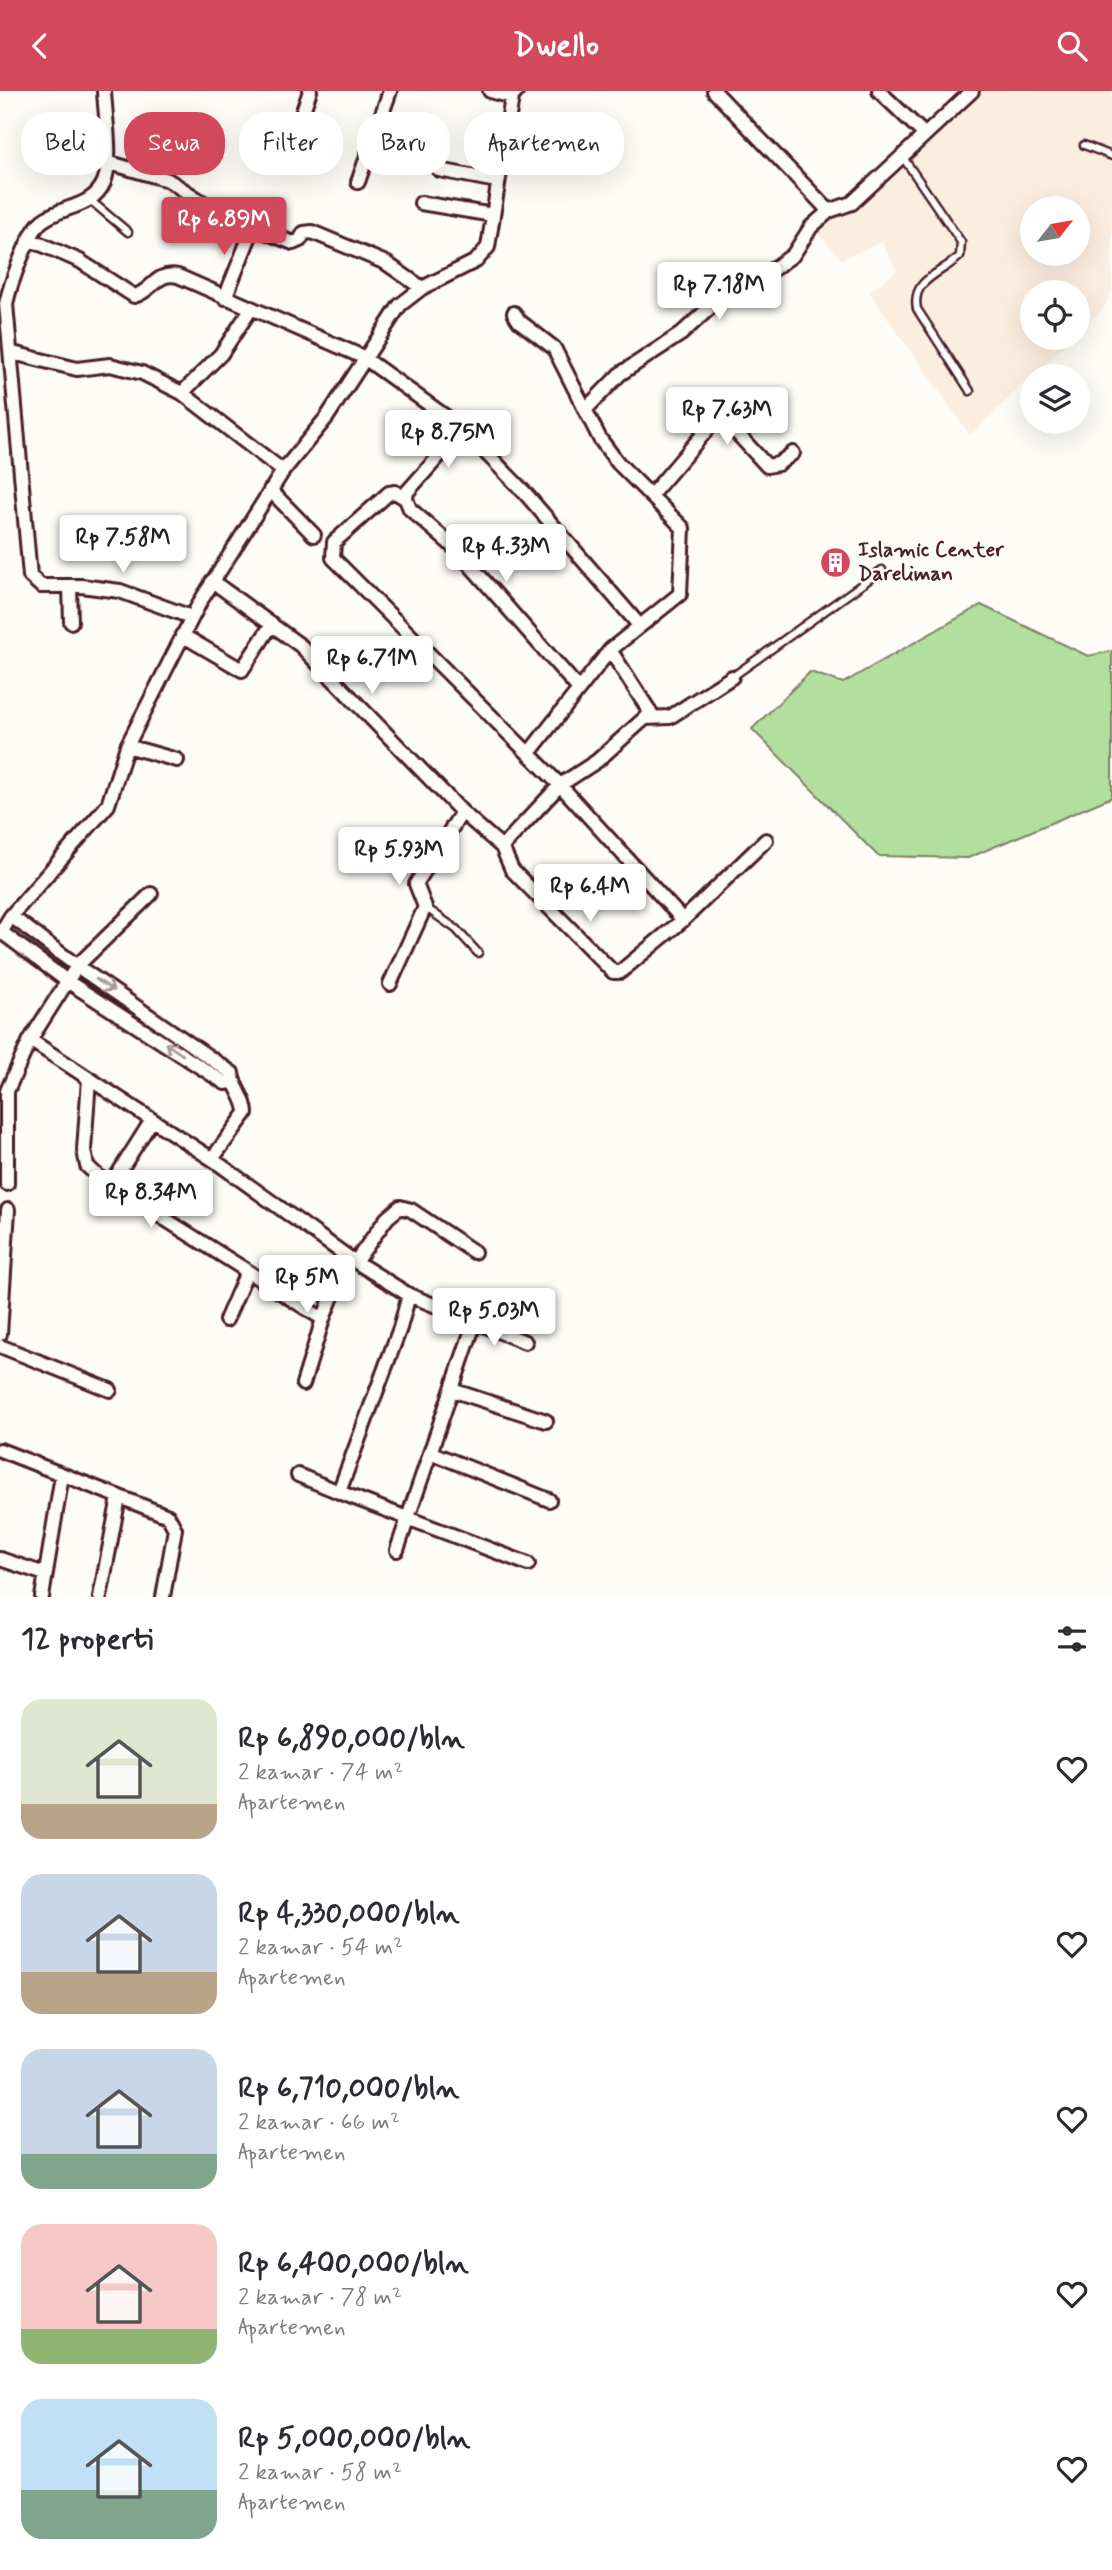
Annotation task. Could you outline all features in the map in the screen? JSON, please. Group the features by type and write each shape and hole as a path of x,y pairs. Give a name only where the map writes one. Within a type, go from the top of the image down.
{"street":[{"path":"104,91 105,112"},
{"path":"303,112 310,91"},
{"path":"358,182 390,91"},
{"path":"231,1082 225,1083 67,981 1,932 10,916 100,816 112,794 127,746 191,617 212,581 270,490 327,417 363,357 400,305 422,288 455,273 484,254 515,94 490,91"},
{"path":"714,91 829,211"},
{"path":"879,91 925,135"},
{"path":"585,411 620,374 676,338 721,297 758,280 793,255 811,227 829,211 852,203 972,91"},
{"path":"110,163 168,180 224,216 293,243 300,240 304,233 312,232 386,263 422,288"},
{"path":"450,172 497,181"},
{"path":"105,175 104,181 90,200 47,218 38,225 9,290 6,304 13,353 30,576 41,586 120,591 191,617"},
{"path":"421,203 493,215"},
{"path":"225,298 253,228"},
{"path":"31,240 80,261 134,296 141,294 167,273 363,357 463,429 525,493 639,625"},
{"path":"182,393 221,354 251,309"},
{"path":"514,313 519,321 554,348 585,411 618,463 652,494 683,528 680,594 610,650 528,754"},
{"path":"13,353 81,370 110,365 126,368 182,393 283,471"},
{"path":"652,494 718,418 724,419 767,466 778,464 793,453"},
{"path":"463,429 407,492 406,499 410,509 456,549 578,688"},
{"path":"270,490 314,535"},
{"path":"406,499 395,492 389,493 334,542 333,558 560,785 683,920"},
{"path":"212,581 301,646 462,813 502,847 512,870 613,972 620,972 683,920 766,840"},
{"path":"70,587 71,622"},
{"path":"182,635 243,670 272,624"},
{"path":"610,650 652,715"},
{"path":"502,847 560,785 597,761 645,717 670,717 732,677"},
{"path":"127,746 177,760"},
{"path":"390,984 425,907 416,884 462,813"},
{"path":"7,1184 7,1091 30,1040 77,966 151,894"},
{"path":"10,916 77,966 229,1070 233,1076 231,1082"},
{"path":"152,1034 160,1022"},
{"path":"30,1040 212,1159 352,1259 409,1295 474,1324 525,1342"},
{"path":"89,1079 85,1161 92,1171 323,1319"},
{"path":"212,1159 246,1113 244,1103 231,1082"},
{"path":"111,1185 152,1120"},
{"path":"303,1384 323,1319 352,1259 400,1207 411,1210 474,1252"},
{"path":"0,1334 8,1210"},
{"path":"226,1320 247,1272"},
{"path":"339,1492 400,1328 409,1295"},
{"path":"397,1550 406,1517 432,1453 474,1324"},
{"path":"0,1346 110,1390"},
{"path":"452,1390 546,1421"},
{"path":"0,1450 158,1510 173,1523 175,1529 163,1597"},
{"path":"432,1453 549,1500"},
{"path":"42,1597 62,1475"},
{"path":"298,1475 528,1564"},
{"path":"100,1597 119,1497"},
{"path":"0,1559 45,1574"}],"lane":[{"path":"1084,145 1112,156"},
{"path":"902,156 961,242 960,256 923,281 915,298 917,309 970,391"},
{"path":"90,200 128,232"},
{"path":"732,677 882,569"},
{"path":"425,907 456,929 478,953"}],"shaded area":[{"path":"963,91 1112,91 1112,292 1105,306 1090,320 1090,280 1020,280 1020,350 1059,350 1045,364 1020,364 1020,387 970,435 869,292 897,271 882,242 841,259 818,233 825,205 856,192"}],"green space":[{"path":"981,605 1088,656 1112,651 1112,797 968,858 878,856 752,729 810,672 843,683"}],"place":[{"name":"Islamic Center Dareliman","path":"835,562"}]}
